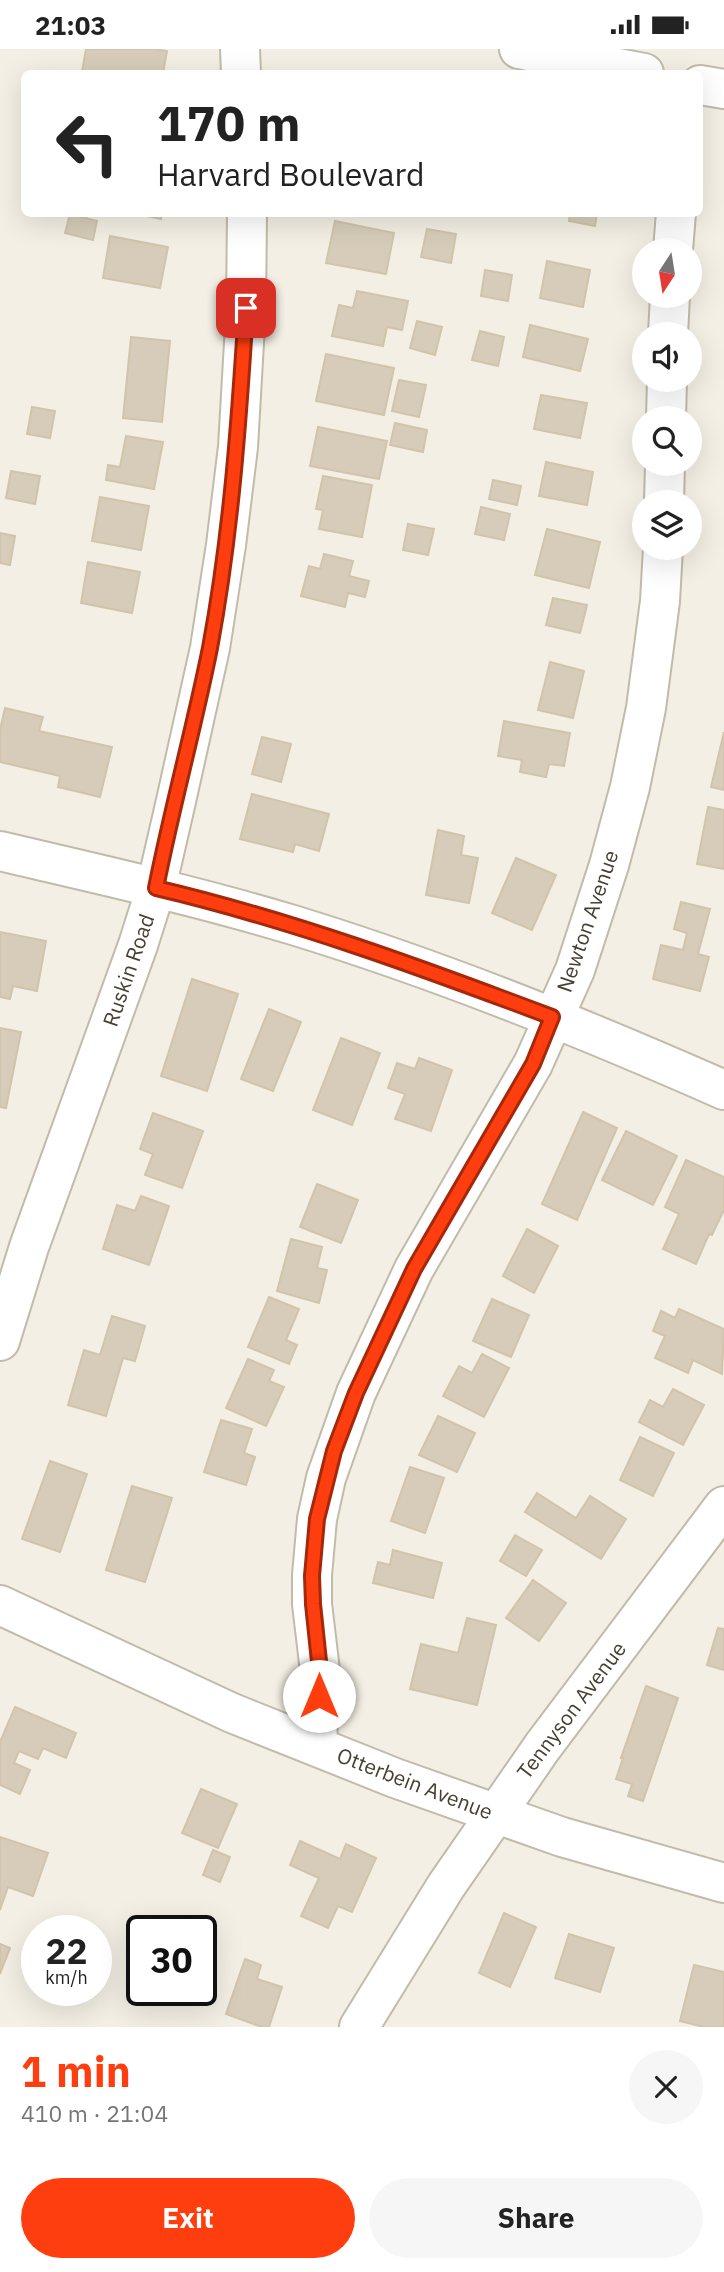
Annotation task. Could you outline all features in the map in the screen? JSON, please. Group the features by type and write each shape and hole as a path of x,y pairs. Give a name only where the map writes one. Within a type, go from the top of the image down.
{"street":[{"path":"240,49 241,70"},
{"path":"519,49 628,70"},
{"path":"703,86 724,89"},
{"name":"Ruskin Road","path":"0,1341 29,1247 156,888 210,648 238,447 246,322 247,217"},
{"path":"674,238 676,217"},
{"name":"Newton Avenue","path":"317,1746 320,1671 312,1576 317,1519 334,1451 356,1393 414,1269 533,1064 575,970 609,865 630,787 646,708 660,601 662,560"},
{"path":"0,851 295,925 552,1017 724,1090"},
{"name":"Tennyson Avenue","path":"359,2027 446,1886 543,1746 724,1506"},
{"name":"Otterbein Avenue","path":"0,1605 232,1713 395,1778 617,1854 724,1883"}],"building":[{"path":"86,49 167,51 164,70 82,70"},
{"path":"69,217 97,221 93,240 65,233"},
{"path":"570,217 596,217 595,226 569,221"},
{"path":"335,221 394,233 386,274 326,263"},
{"path":"427,229 456,234 451,263 421,257"},
{"path":"110,236 168,247 160,288 103,278"},
{"path":"547,261 590,270 583,307 540,298"},
{"path":"485,270 512,275 508,301 481,296"},
{"path":"357,291 408,301 402,330 387,327 383,346 332,336 339,305 353,308"},
{"path":"417,321 442,327 435,355 410,348"},
{"path":"530,325 588,339 580,371 523,357"},
{"path":"480,331 504,337 498,366 472,360"},
{"path":"131,337 170,341 162,422 123,418"},
{"path":"326,354 394,368 384,415 316,401"},
{"path":"399,380 426,385 419,417 392,411"},
{"path":"541,395 587,403 580,438 534,429"},
{"path":"32,407 55,411 50,438 27,434"},
{"path":"395,423 427,430 423,452 390,445"},
{"path":"318,427 387,441 379,479 310,466"},
{"path":"126,436 163,442 154,489 106,480 108,465 120,467"},
{"path":"546,462 593,472 587,505 539,496"},
{"path":"11,471 40,476 35,504 6,498"},
{"path":"323,476 372,485 362,537 319,529 323,510 316,509"},
{"path":"493,480 521,486 517,505 489,499"},
{"path":"100,497 149,506 141,550 92,541"},
{"path":"481,507 510,514 504,540 475,534"},
{"path":"408,524 434,529 428,555 403,550"},
{"path":"547,529 600,542 589,588 535,575"},
{"path":"0,533 15,536 10,565 0,563"},
{"path":"324,554 353,561 349,576 369,581 365,597 348,593 345,607 301,596 309,566 320,569"},
{"path":"88,562 140,572 132,613 81,603"},
{"path":"553,598 587,605 580,633 546,625"},
{"path":"550,662 584,671 573,718 538,710"},
{"path":"5,708 43,717 39,731 112,747 100,797 58,787 60,776 0,762 0,730"},
{"path":"504,721 570,733 564,766 549,764 546,777 520,772 522,760 498,756"},
{"path":"724,732 724,790 711,787"},
{"path":"262,737 291,744 281,782 252,774"},
{"path":"252,794 329,814 319,851 295,844 293,852 240,839"},
{"path":"708,807 724,810 724,869 697,864"},
{"path":"438,830 464,836 461,855 478,858 469,903 426,895"},
{"path":"516,858 556,875 532,930 492,913"},
{"path":"681,902 710,909 698,954 709,957 700,991 653,979 661,945 683,950 687,933 674,929"},
{"path":"0,932 46,941 37,991 13,986 10,999 0,997"},
{"path":"192,979 238,994 207,1091 161,1076"},
{"path":"269,1009 301,1022 273,1091 241,1079"},
{"path":"0,1028 21,1032 6,1108 0,1107"},
{"path":"341,1038 380,1053 352,1125 313,1110"},
{"path":"419,1058 452,1070 431,1131 395,1119 405,1094 388,1088 397,1063 415,1069"},
{"path":"583,1112 617,1128 577,1220 542,1204"},
{"path":"153,1113 203,1131 182,1188 145,1175 153,1154 140,1149"},
{"path":"626,1131 677,1156 653,1205 602,1180"},
{"path":"686,1160 724,1177 724,1210 712,1235 709,1234 696,1264 663,1249 679,1214 665,1207"},
{"path":"317,1184 358,1200 341,1243 300,1227"},
{"path":"141,1196 169,1206 149,1265 103,1249 117,1205 135,1211"},
{"path":"527,1229 558,1246 534,1293 503,1276"},
{"path":"291,1239 322,1247 317,1268 327,1270 319,1303 277,1291"},
{"path":"269,1297 299,1309 286,1340 297,1345 289,1364 248,1347"},
{"path":"492,1299 529,1315 511,1357 473,1341"},
{"path":"679,1309 724,1329 722,1374 693,1360 688,1373 655,1358 665,1336 653,1331 661,1311 675,1318"},
{"path":"112,1316 145,1326 135,1361 123,1358 106,1416 68,1405 84,1350 100,1355"},
{"path":"482,1354 509,1368 484,1417 443,1396 459,1366 472,1373"},
{"path":"248,1359 274,1370 269,1381 284,1387 266,1426 226,1408"},
{"path":"673,1389 704,1405 683,1445 639,1422 650,1400 663,1407"},
{"path":"438,1416 475,1433 457,1472 419,1455"},
{"path":"221,1420 252,1429 244,1453 255,1457 246,1485 204,1472"},
{"path":"640,1437 674,1453 653,1496 620,1480"},
{"path":"50,1461 87,1474 60,1552 22,1539"},
{"path":"410,1467 444,1478 425,1533 391,1521"},
{"path":"132,1486 172,1498 145,1582 106,1570"},
{"path":"537,1493 576,1518 590,1496 626,1519 601,1559 525,1512"},
{"path":"515,1535 542,1550 526,1576 500,1561"},
{"path":"393,1550 442,1563 433,1598 373,1583 378,1562 390,1565"},
{"path":"533,1580 566,1603 539,1641 506,1618"},
{"path":"467,1618 496,1625 477,1705 410,1689 421,1644 458,1653"},
{"path":"718,1628 724,1629 724,1670 707,1665"},
{"path":"646,1686 678,1698 643,1801 628,1796 632,1784 616,1779"},
{"path":"15,1707 76,1733 66,1758 43,1748 38,1759 19,1751 14,1763 30,1770 20,1794 0,1785 0,1742"},
{"path":"201,1789 237,1804 218,1848 182,1833"},
{"path":"0,1837 48,1853 33,1896 8,1887 0,1910"},
{"path":"300,1841 340,1859 346,1844 376,1858 352,1912 338,1906 328,1928 301,1916 319,1878 290,1865"},
{"path":"213,1850 230,1857 220,1882 203,1875"},
{"path":"504,1913 536,1927 510,1987 479,1973"},
{"path":"569,1934 614,1948 600,1992 555,1978"},
{"path":"0,1944 10,1948 0,1974"},
{"path":"245,1959 261,1965 257,1979 282,1987 269,2027 226,2014"},
{"path":"694,1965 724,1972 724,2027 704,2027 680,2021"}],"route":[{"path":"246,308 238,447 226,545 210,648 156,888 295,925 552,1017 533,1064 414,1269 356,1393 334,1451 317,1519 312,1576 320,1671 319,1696"}]}
